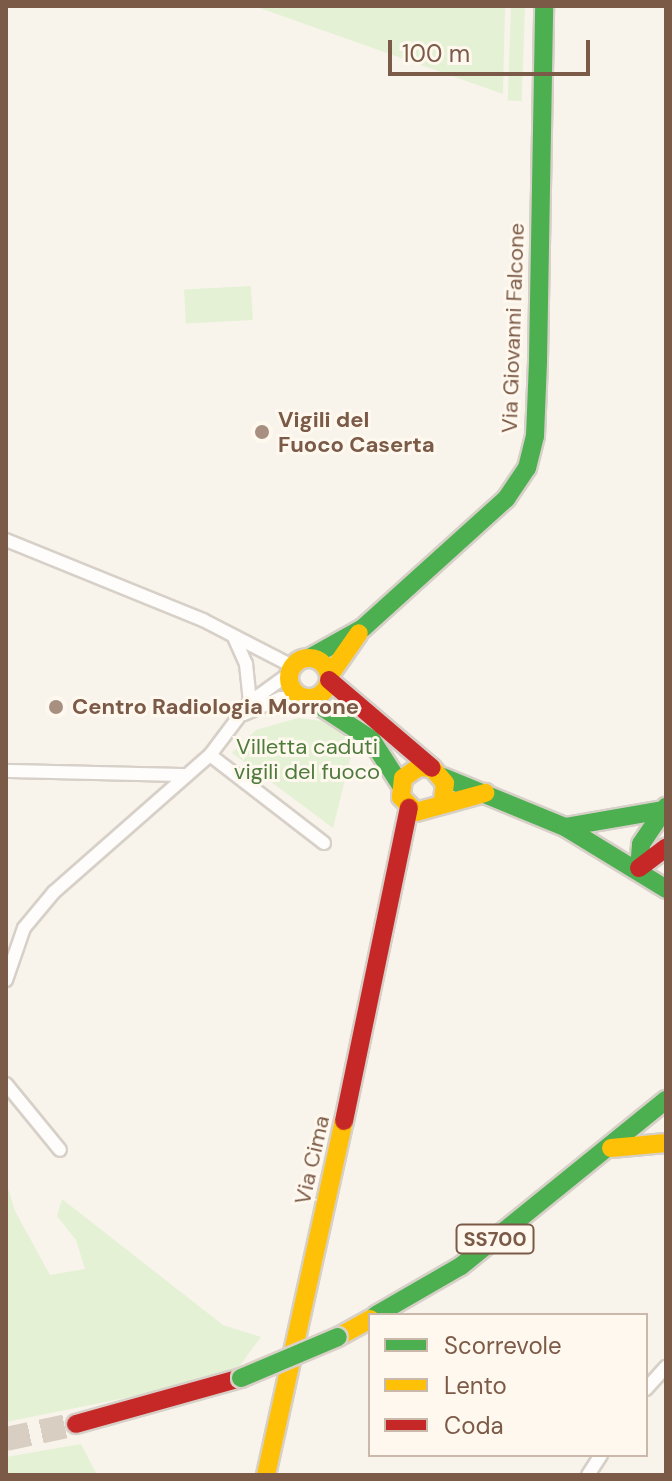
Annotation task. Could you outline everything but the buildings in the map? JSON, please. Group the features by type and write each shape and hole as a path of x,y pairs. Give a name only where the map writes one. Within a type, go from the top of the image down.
{"main road":[{"name":"Via Giovanni Falcone","path":"297,666 363,628 506,499 527,468 535,436 538,360 544,6"},
{"name":"Via Giovanni Falcone","path":"329,678 363,628"},
{"path":"438,806 437,773 329,678 320,661 297,666 290,686 371,739 393,766 409,808 438,806 487,793"},
{"path":"306,698 323,692 329,678"},
{"path":"400,784 412,769 437,773 565,827 639,868 666,889"},
{"name":"Via Cima","path":"403,855 438,806"},
{"name":"Via Cima","path":"266,1475 403,855 409,808"},
{"path":"565,827 664,808"},
{"path":"639,868 641,844 664,808"},
{"path":"639,868 666,848"},
{"name":"SS700","path":"379,1313 461,1266 666,1100"},
{"path":"605,1150 666,1143"},
{"path":"76,1424 241,1378 338,1337 368,1320"}],"street":[{"path":"6,540 297,666 247,708 210,755 54,892 24,928 6,980"},
{"path":"234,637 246,664 247,708"},
{"path":"247,708 281,698 306,698"},
{"path":"210,755 324,843"},
{"path":"6,771 186,775"},
{"path":"6,1084 60,1150"},
{"path":"648,1387 666,1367"},
{"path":"588,1475 600,1457"}],"green space":[{"path":"254,6 505,6 503,94"},
{"path":"511,6 525,6 522,101 508,100"},
{"path":"251,286 253,320 186,323 184,290"},
{"name":"Villetta caduti vigili del fuoco","path":"298,718 330,722 355,740 333,828 232,753 256,730"},
{"path":"6,1181 15,1211 50,1275 85,1269 76,1240 57,1216 62,1199 223,1325 261,1337 238,1368 145,1394 6,1422"},
{"path":"81,1444 97,1475 6,1475 6,1457"}],"tunnel":[{"path":"6,1439 76,1424"}],"traffic: fast":[{"path":"309,658 363,628 506,499 527,468 535,436 538,360 544,6"},
{"path":"308,698 371,739 400,784"},
{"path":"443,777 565,827 666,889"},
{"path":"639,868 641,844 666,807"},
{"path":"565,827 663,810"},
{"path":"379,1313 461,1266 666,1100"},
{"path":"241,1378 338,1337"}],"traffic: slow":[{"path":"329,676 359,633"},
{"path":"309,658 323,664 329,678 323,692 309,698 295,692 289,678 295,664 309,658"},
{"path":"443,801 445,783 432,768 419,767 403,778 401,797 416,812 485,793"},
{"path":"266,1475 344,1121"},
{"path":"611,1148 666,1143"},
{"path":"338,1337 368,1320"}],"traffic: jam":[{"path":"329,680 432,768"},
{"path":"344,1121 409,808"},
{"path":"639,868 666,848"},
{"path":"76,1424 241,1378"}],"place":[{"name":"Vigili del Fuoco Caserta","path":"262,432"},
{"name":"Centro Radiologia Morrone","path":"56,707"}]}
